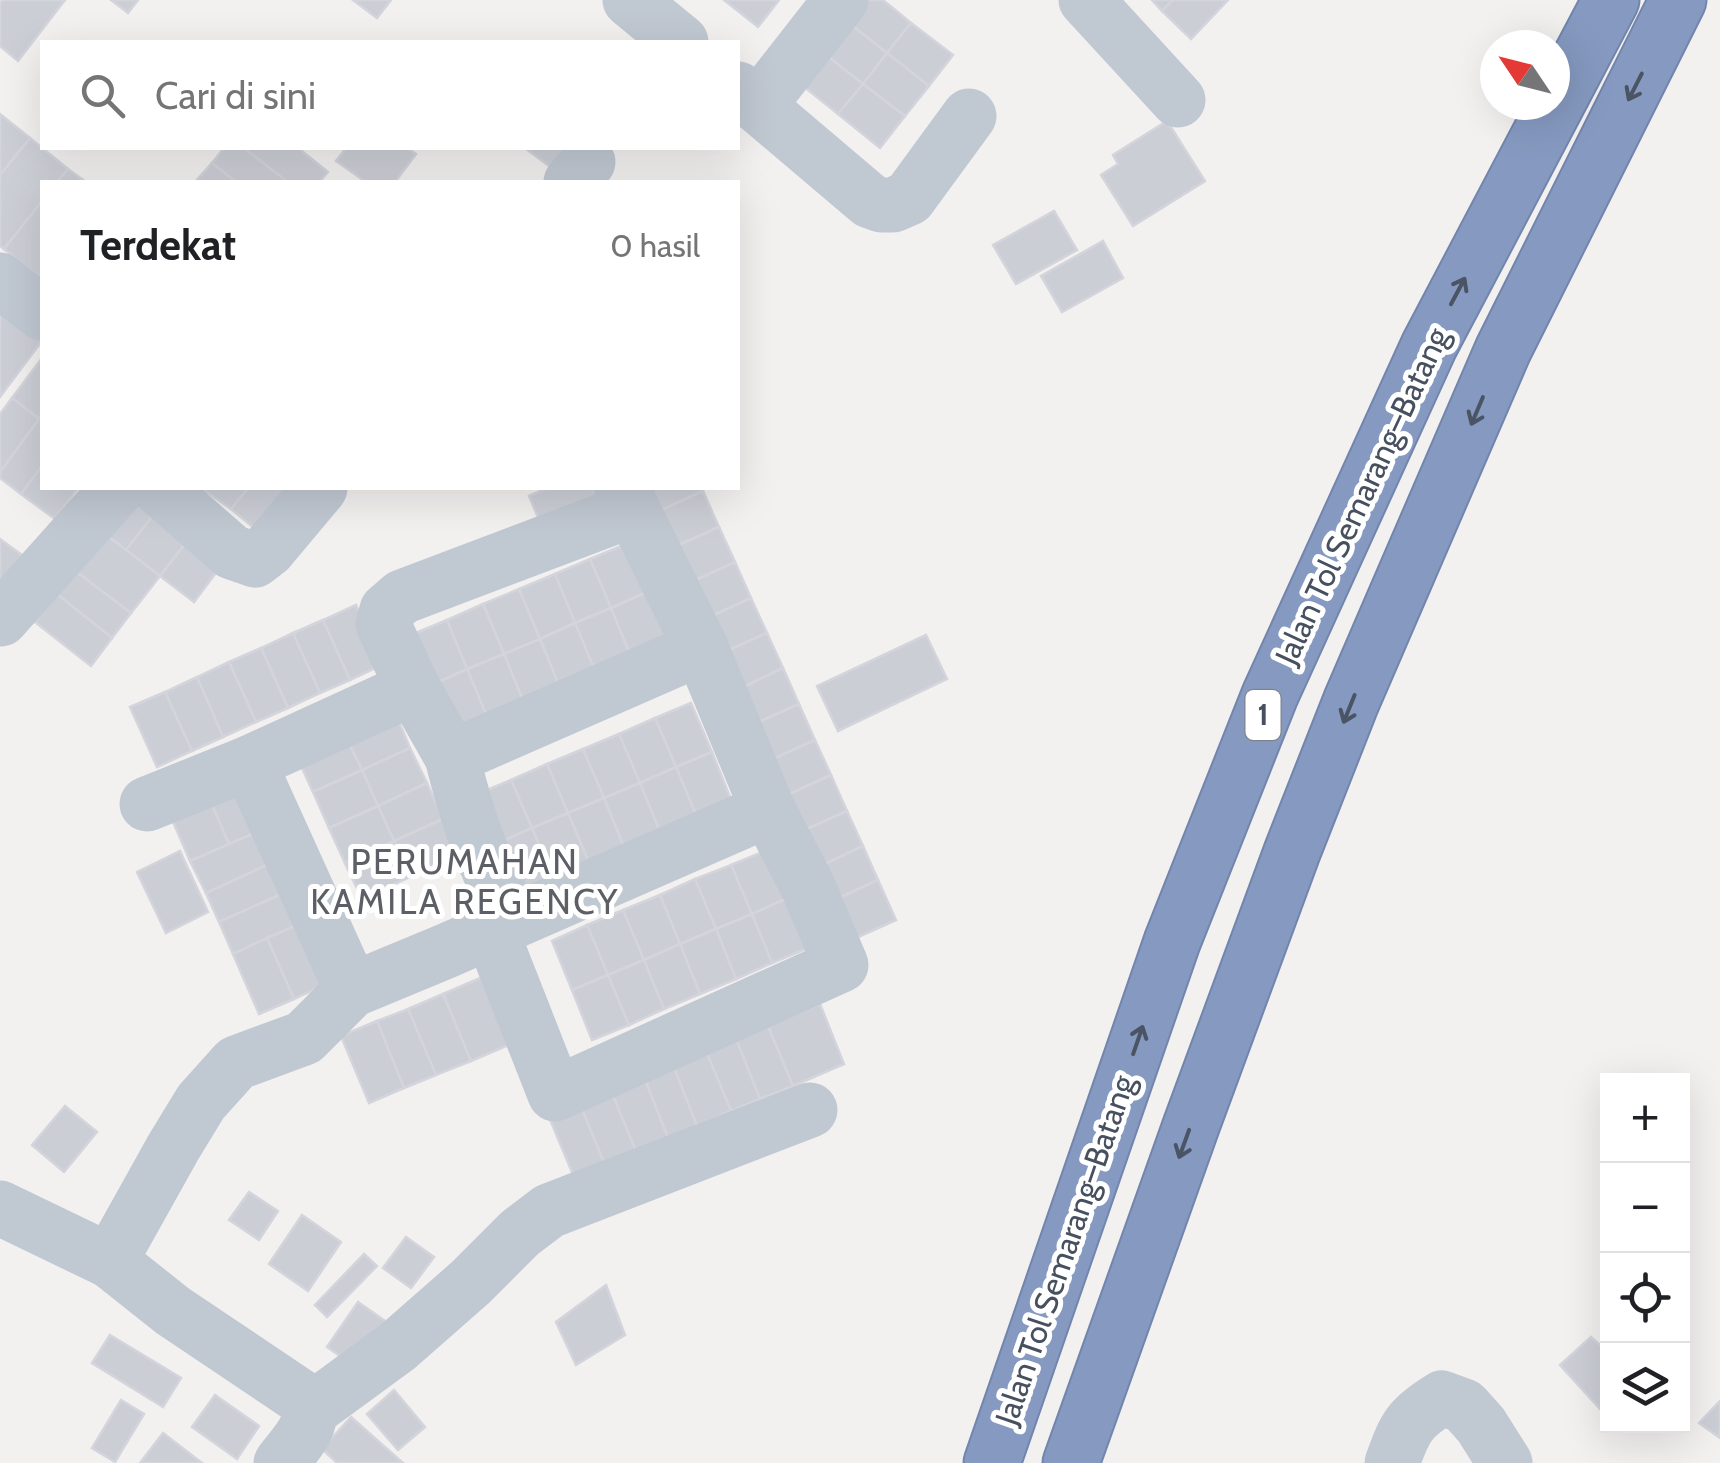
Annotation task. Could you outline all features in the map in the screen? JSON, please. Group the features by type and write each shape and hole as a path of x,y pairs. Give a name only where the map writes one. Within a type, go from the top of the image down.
{"highway":[{"name":"Jalan Tol Semarang–Batang","path":"992,1463 1172,942 1270,696 1429,346 1611,0"},
{"name":"Jalan Tol Semarang–Batang","path":"1071,1463 1191,1126 1351,702 1503,350 1678,0"}],"street":[{"path":"630,0 679,40"},
{"path":"841,0 748,98 881,205 909,198 969,116"},
{"path":"1086,0 1178,100"},
{"path":"0,280 40,311"},
{"path":"1,619 116,490"},
{"path":"161,490 232,552 255,560 318,490"},
{"path":"627,498 701,648 768,810 808,887 841,965 555,1094 491,931 506,904 488,872 452,757 383,624 387,610 402,597 627,498"},
{"path":"452,757 701,648"},
{"path":"148,804 250,763 413,688"},
{"path":"250,763 352,990"},
{"path":"110,1262 201,1102 236,1063 304,1038 352,990 768,810"},
{"path":"311,1410 397,1346 549,1211 810,1110"},
{"path":"0,1208 110,1262 173,1311 307,1401 310,1424 282,1463"},
{"path":"1392,1463 1409,1423 1442,1398 1464,1406 1481,1424 1506,1463"}],"building":[{"path":"3,0 65,0 18,61 0,46"},
{"path":"111,0 138,0 128,13"},
{"path":"353,0 391,0 377,18"},
{"path":"724,0 779,0 758,27"},
{"path":"861,0 883,0 911,23 887,53 845,20"},
{"path":"1152,0 1173,0 1162,11"},
{"path":"1173,0 1228,0 1191,39 1162,11"},
{"path":"845,20 887,53 863,84 821,51"},
{"path":"911,23 953,55 929,86 887,53"},
{"path":"821,51 863,84 838,114 797,81"},
{"path":"887,53 929,86 905,116 863,84"},
{"path":"863,84 905,116 880,148 838,114"},
{"path":"0,114 30,138 0,175"},
{"path":"1167,121 1205,181 1133,226 1101,175 1118,164 1113,155"},
{"path":"30,138 68,169 59,180 40,180 40,204 4,249 0,246 0,175"},
{"path":"222,150 247,150 285,180 233,180 212,163"},
{"path":"247,150 300,150 328,172 321,180 285,180"},
{"path":"344,150 410,150 416,154 396,180 363,180 336,161"},
{"path":"528,150 574,150 557,172"},
{"path":"212,163 233,180 197,180"},
{"path":"68,169 83,180 59,180"},
{"path":"40,204 40,277 4,249"},
{"path":"1054,211 1077,250 1016,284 993,245"},
{"path":"1103,241 1123,278 1062,312 1041,276"},
{"path":"0,307 40,339 40,344 0,397"},
{"path":"40,361 39,419 12,398"},
{"path":"12,398 39,419 0,472 0,414"},
{"path":"40,420 40,469 21,494 0,478 0,472"},
{"path":"40,469 40,490 77,490 55,519 21,494"},
{"path":"124,490 158,509 126,550 96,527"},
{"path":"204,490 246,490 231,509"},
{"path":"246,490 291,490 260,533 231,509"},
{"path":"542,490 606,490 609,497 542,527 529,496"},
{"path":"644,490 703,490 703,491 655,513"},
{"path":"703,491 719,527 670,549 655,513"},
{"path":"158,509 192,535 160,576 126,550"},
{"path":"719,527 735,562 687,584 670,549"},
{"path":"104,533 160,576 131,613 74,570"},
{"path":"192,535 225,561 194,602 160,576"},
{"path":"0,539 22,555 0,584"},
{"path":"626,544 647,592 611,608 590,559"},
{"path":"590,559 611,608 575,623 555,574"},
{"path":"735,562 751,598 703,620 687,584"},
{"path":"74,570 131,613 112,638 57,594"},
{"path":"555,574 575,623 540,639 519,589"},
{"path":"519,589 540,639 504,654 483,604"},
{"path":"647,592 668,642 631,657 611,608"},
{"path":"57,594 112,638 91,666 35,622"},
{"path":"751,598 767,633 718,655 703,620"},
{"path":"483,604 504,654 467,669 447,620"},
{"path":"356,605 382,665 350,680 323,620"},
{"path":"611,608 631,657 596,673 575,623"},
{"path":"323,620 350,680 320,693 293,633"},
{"path":"447,620 467,669 432,685 411,635"},
{"path":"575,623 596,673 560,688 540,639"},
{"path":"293,633 320,693 288,708 261,648"},
{"path":"767,633 783,668 735,691 718,655"},
{"path":"926,635 947,679 838,731 817,686"},
{"path":"540,639 560,688 524,703 504,654"},
{"path":"261,648 288,708 256,722 229,662"},
{"path":"504,654 524,703 488,719 467,669"},
{"path":"229,662 256,722 223,737 197,677"},
{"path":"783,668 799,704 750,726 735,691"},
{"path":"467,669 488,719 452,734 432,685"},
{"path":"197,677 223,737 192,751 165,692"},
{"path":"165,692 192,751 157,767 130,707"},
{"path":"691,703 712,752 676,767 655,718"},
{"path":"799,704 815,740 766,762 750,726"},
{"path":"395,712 410,748 362,770 345,735"},
{"path":"655,718 676,767 640,783 619,734"},
{"path":"619,734 640,783 604,798 583,749"},
{"path":"345,735 362,770 313,792 297,757"},
{"path":"815,740 831,775 783,797 766,762"},
{"path":"410,748 427,783 378,806 362,770"},
{"path":"583,749 604,798 568,813 547,764"},
{"path":"712,752 732,802 697,817 676,767"},
{"path":"547,764 568,813 532,828 511,780"},
{"path":"676,767 697,817 660,832 640,783"},
{"path":"362,770 378,806 329,828 313,792"},
{"path":"242,771 267,828 229,844 204,787"},
{"path":"831,775 847,811 798,833 783,797"},
{"path":"511,780 532,828 496,844 475,795"},
{"path":"427,783 443,819 394,841 378,806"},
{"path":"640,783 660,832 624,847 604,798"},
{"path":"204,787 229,844 190,861 165,803"},
{"path":"604,798 624,847 589,863 568,813"},
{"path":"378,806 394,841 345,863 329,828"},
{"path":"847,811 863,846 814,869 798,833"},
{"path":"568,813 589,863 553,878 532,828"},
{"path":"443,819 459,854 410,877 394,841"},
{"path":"267,828 280,859 206,893 190,861"},
{"path":"532,828 553,878 516,893 496,844"},
{"path":"394,841 410,877 362,899 345,863"},
{"path":"863,846 878,880 830,902 814,869"},
{"path":"767,850 788,898 752,914 731,865"},
{"path":"180,851 208,912 166,933 137,872"},
{"path":"280,859 293,889 219,922 206,893"},
{"path":"731,865 752,914 716,929 695,879"},
{"path":"695,879 716,929 680,944 660,895"},
{"path":"878,880 896,920 847,942 830,902"},
{"path":"293,889 306,921 233,954 219,922"},
{"path":"660,895 680,944 644,960 623,910"},
{"path":"788,898 808,948 772,963 752,914"},
{"path":"623,910 644,960 608,975 587,925"},
{"path":"752,914 772,963 736,979 716,929"},
{"path":"306,921 333,981 294,999 267,938"},
{"path":"587,925 608,975 572,990 552,941"},
{"path":"716,929 736,979 700,994 680,944"},
{"path":"267,938 294,999 259,1014 233,954"},
{"path":"680,944 700,994 664,1009 644,960"},
{"path":"644,960 664,1009 629,1025 608,975"},
{"path":"608,975 629,1025 592,1040 572,990"},
{"path":"485,976 513,1043 471,1061 443,994"},
{"path":"443,994 471,1061 436,1075 408,1009"},
{"path":"820,1004 844,1064 793,1086 768,1026"},
{"path":"408,1009 436,1075 404,1088 377,1021"},
{"path":"377,1021 404,1088 369,1103 341,1036"},
{"path":"768,1026 793,1086 760,1099 736,1039"},
{"path":"736,1039 760,1099 731,1111 706,1051"},
{"path":"706,1051 731,1111 697,1126 673,1065"},
{"path":"673,1065 697,1126 668,1138 644,1077"},
{"path":"644,1077 668,1138 636,1151 611,1091"},
{"path":"611,1091 636,1151 605,1165 580,1104"},
{"path":"580,1104 605,1165 574,1177 549,1117"},
{"path":"65,1106 97,1132 64,1172 32,1145"},
{"path":"249,1192 278,1211 259,1240 229,1220"},
{"path":"302,1215 341,1242 308,1291 269,1264"},
{"path":"406,1237 434,1257 411,1288 383,1268"},
{"path":"364,1254 377,1266 327,1317 315,1305"},
{"path":"606,1285 625,1335 576,1365 556,1322"},
{"path":"358,1302 391,1325 360,1370 327,1347"},
{"path":"110,1335 181,1378 163,1407 92,1363"},
{"path":"1591,1337 1600,1345 1600,1409 1560,1365"},
{"path":"394,1390 425,1427 398,1450 367,1414"},
{"path":"215,1395 259,1426 237,1459 192,1427"},
{"path":"121,1400 144,1414 115,1462 92,1448"},
{"path":"1720,1401 1720,1438 1699,1423"},
{"path":"351,1417 403,1463 337,1463 322,1449"},
{"path":"163,1433 202,1463 140,1463"}],"district":[{"name":"PERUMAHAN KAMILA REGENCY","path":"465,882"}]}
